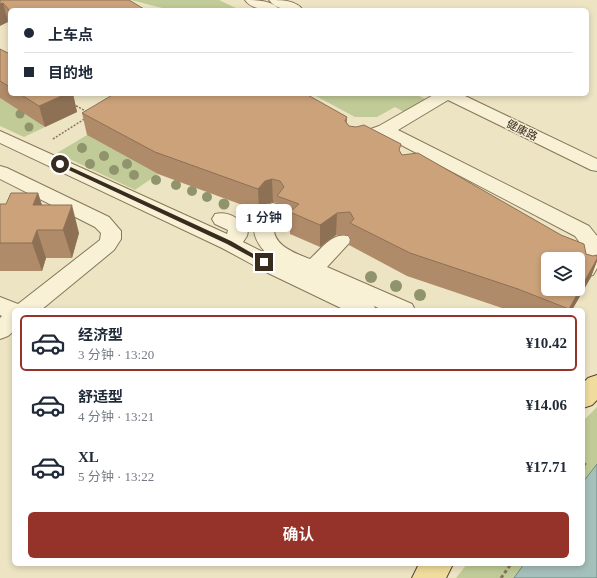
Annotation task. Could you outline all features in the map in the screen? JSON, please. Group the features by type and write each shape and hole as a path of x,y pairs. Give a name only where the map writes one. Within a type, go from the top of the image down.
{"main road":[{"path":"427,578 436,566"}],"street":[{"path":"252,0 269,8"},
{"path":"276,0 292,8"},
{"path":"361,139 385,130 444,96"},
{"name":"健康路","path":"452,96 597,166"},
{"name":"健康路","path":"476,96 597,154"},
{"path":"405,118 421,128"},
{"path":"385,130 582,231 589,239 593,252 585,270"},
{"path":"0,136 229,243 276,268 361,308"},
{"path":"413,166 431,153"},
{"path":"0,172 102,222 111,231 111,239 107,245 28,308"},
{"path":"273,209 264,225 263,232 266,240 272,248 281,254 400,308"},
{"path":"222,219 235,226 238,231 237,236 229,243"},
{"path":"313,269 341,241"},
{"path":"0,305 12,311"},
{"path":"0,330 12,321"}],"path":[{"path":"34,151 91,115 68,101"},
{"path":"501,578 510,566"}],"green space":[{"path":"131,0 219,0 236,8 162,8"},
{"path":"316,96 419,96 425,99 404,112 395,107 377,117 355,117"},
{"path":"0,98 45,127 24,137 0,126"},
{"path":"87,135 158,174 135,190 57,153"},
{"path":"597,407 597,578 456,578 465,566 585,566 585,419"}],"water":[{"path":"597,464 597,578 514,578 523,566 585,566 585,479"}],"building":[{"path":"0,0 129,0 142,8 8,9 3,3 0,4"},
{"path":"0,49 8,53 8,86 0,81"},
{"path":"23,96 62,96 39,106"},
{"path":"111,96 310,96 347,117 345,121 349,126 356,127 364,125 401,144 399,150 402,155 418,153 561,235 584,244 586,254 593,256 597,255 597,259 585,280 585,252 541,252 541,296 576,296 570,308 566,308 518,289 410,253 350,223 354,219 350,212 337,213 320,225 290,212 299,204 277,196 284,187 280,181 272,179 265,181 258,189 155,152 82,113"},
{"path":"11,193 38,193 33,205 72,205 63,230 37,230 32,243 0,243 0,204 6,204"}],"route":[{"path":"60,164 229,243 264,262"}]}
